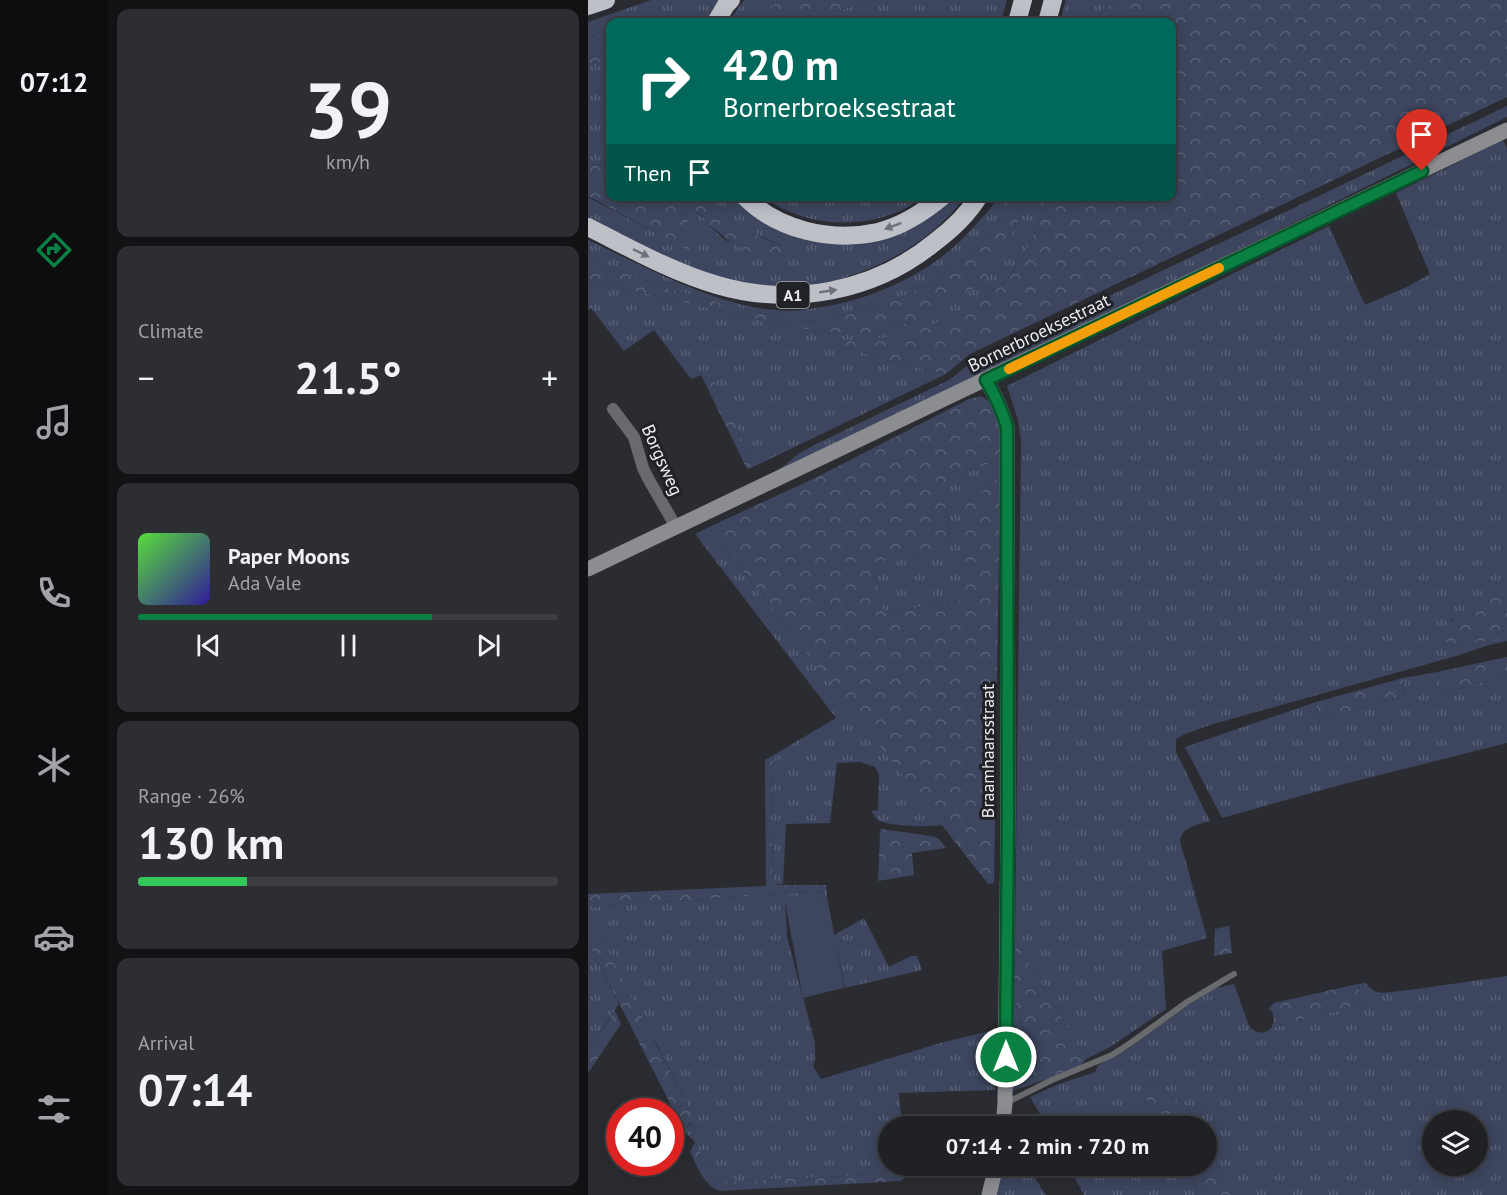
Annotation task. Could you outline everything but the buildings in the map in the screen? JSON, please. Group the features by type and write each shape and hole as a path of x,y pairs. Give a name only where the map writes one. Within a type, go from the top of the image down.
{"highway":[{"path":"588,6 606,0"},
{"path":"718,18 731,0"},
{"path":"1018,18 1023,0"},
{"path":"1048,18 1053,0"},
{"path":"750,201 770,217 786,224 802,230 837,236 878,232 893,227 926,210 937,201"},
{"name":"A1","path":"588,228 685,274 716,285 743,292 794,295 828,292 854,286 890,272 921,254 950,230 975,201"}],"main road":[{"name":"Bornerbroeksestraat","path":"588,569 1507,130"},
{"name":"Braamhaarsstraat","path":"986,380 1003,411 1007,427 1008,828 1004,1116"},
{"path":"989,1195 994,1176"}],"street":[{"name":"Borgsweg","path":"613,409 634,436 646,474 667,515 676,527"}],"lane":[{"path":"1005,1103 1052,1080 1112,1056 1186,1002 1234,974"}],"green space":[{"path":"651,0 725,0 714,18 606,18 606,34 588,36 588,22"},
{"path":"744,0 778,0 762,18 731,18"},
{"path":"778,0 871,0 816,18 762,18"},
{"path":"871,0 1007,0 1002,18 816,18"},
{"path":"1066,0 1122,0 1103,8 1100,18 1061,18"},
{"path":"1122,0 1507,0 1507,97 970,354 946,374 896,363 818,339 857,340 911,332 946,319 977,303 1001,285 1011,274 1033,237 1047,201 1176,201 1176,18 1100,18 1103,8"},
{"path":"606,34 606,65 599,62 588,63 588,36"},
{"path":"599,62 606,65 606,171 595,164 588,166 588,63"},
{"path":"1507,106 1507,117 773,475 798,454 949,380 973,361"},
{"path":"1503,140 1507,148 1507,598 1491,599 1477,604 1451,621 1451,645 1504,638 1507,638 1507,641 1210,725 1176,739 1176,752 1210,821 1187,829 1180,841 1207,938 1162,951 1166,1009 1110,1047 1086,1059 1015,939 1021,440 1018,420 1007,386 1329,226 1365,305 1409,286 1430,274 1396,193"},
{"path":"595,164 606,171 606,201 713,201 763,238 789,251 790,257 783,261 768,263 730,242 693,210 686,214 696,237 693,246 688,250 588,196 588,166"},
{"path":"588,197 658,234 696,237 686,213 693,210 729,242 781,245 761,237 742,225 713,201 743,201 857,239 938,201 962,201 935,229 898,255 857,274 814,285 761,285 709,277 588,221"},
{"path":"770,201 917,201 891,215 853,222 815,220"},
{"path":"996,201 1011,201 999,221 980,242 960,262 928,284 888,304 817,321 783,319 668,289 588,260 588,240 684,285 735,303 785,311 821,307 869,295 926,268 962,239"},
{"path":"1011,201 1025,201 1006,247 995,265 978,284 934,312 901,325 871,332 834,333 798,328 588,280 588,260 668,289 783,319 817,321 888,304 928,284 960,262 999,221"},
{"path":"1025,201 1047,201 1028,247 1010,275 1000,286 971,307 936,324 901,335 870,340 822,340 896,363 946,374 755,466 709,372 691,379 654,330 624,351 591,308 588,310 588,280 816,331 853,333 892,328 933,312 975,286 995,265"},
{"path":"709,371 755,466 747,469 701,375"},
{"path":"981,396 994,408 997,416 1000,461 960,475 946,488 945,508 951,542 948,549 873,563 884,613 964,600 960,514 963,502 979,496 987,481 1000,479 994,883 988,884 709,527 815,478 969,399"},
{"path":"1000,461 1000,479 987,481 984,491 977,499 963,558 964,600 884,613 873,563 947,549 951,542 945,508 945,488 960,475"},
{"path":"709,527 943,825 900,825 878,820 872,812 878,810 879,775 875,767 860,762 837,763 830,823 786,824 783,884 773,885 771,766 777,753 836,718 695,534"},
{"path":"1496,597 1507,598 1507,638 1451,645 1439,639 1439,636 1457,616 1479,602"},
{"path":"1507,657 1507,676 1442,693 1437,672"},
{"path":"1437,672 1442,693 1507,676 1507,743 1344,784 1222,818 1185,747 1316,702 1319,720 1405,696 1403,678"},
{"path":"1403,678 1405,696 1319,720 1316,702"},
{"path":"777,753 771,766 773,885 826,885 827,891 588,907 588,894 766,886 765,760"},
{"path":"881,829 932,836 939,839 946,848 912,853 914,875 878,881"},
{"path":"827,891 827,897 785,903 786,933 815,1043 813,1066 821,1079 944,1042 998,1029 995,1090 899,1093 901,1116 878,1116 878,1175 720,1182 714,1178 695,1142 684,1131 691,1124 690,1110 599,933 588,932 588,907"},
{"path":"827,897 844,986 803,998 785,902"},
{"path":"864,918 889,967 911,956 917,956 922,970 845,988 834,935"},
{"path":"1229,926 1232,953 1214,956 1215,929"},
{"path":"588,932 599,933 684,1098 667,1098 588,942"},
{"path":"1015,939 1086,1059 1077,1068 1035,1083 1014,995"},
{"path":"588,942 619,1004 588,1051"},
{"path":"1507,976 1507,1195 1232,1195 1217,1165 1217,1116 1193,1116 1188,1107 1151,1083 1143,1093 1156,1116 1041,1116 1030,1097 1095,1072 1098,1065 1129,1048 1213,989 1234,984 1249,1026 1260,1033 1271,1028 1362,1004 1358,984 1365,983 1374,991 1382,993"},
{"path":"1358,984 1362,1004 1271,1028 1274,1017 1269,1008 1274,1003"},
{"path":"1014,995 1035,1083 1010,1092 1010,1088"},
{"path":"615,1011 621,1024 588,1073 588,1051"},
{"path":"1151,1083 1188,1107 1192,1116 1156,1116 1143,1093"},
{"path":"684,1098 690,1110 693,1120 684,1131"},
{"path":"695,1142 714,1178 720,1182 878,1175 907,1176 901,1181 720,1191 705,1180 690,1152"},
{"path":"1217,1165 1232,1195 1200,1195 1190,1176 1217,1176"},
{"path":"999,1176 1034,1176 1046,1195 994,1195"},
{"path":"1074,1176 1190,1176 1200,1195 1084,1195"}],"slow traffic":[{"path":"1009,369 1219,268"}],"route":[{"path":"1006,1057 1007,427 1003,411 986,380 1422,171"}]}
